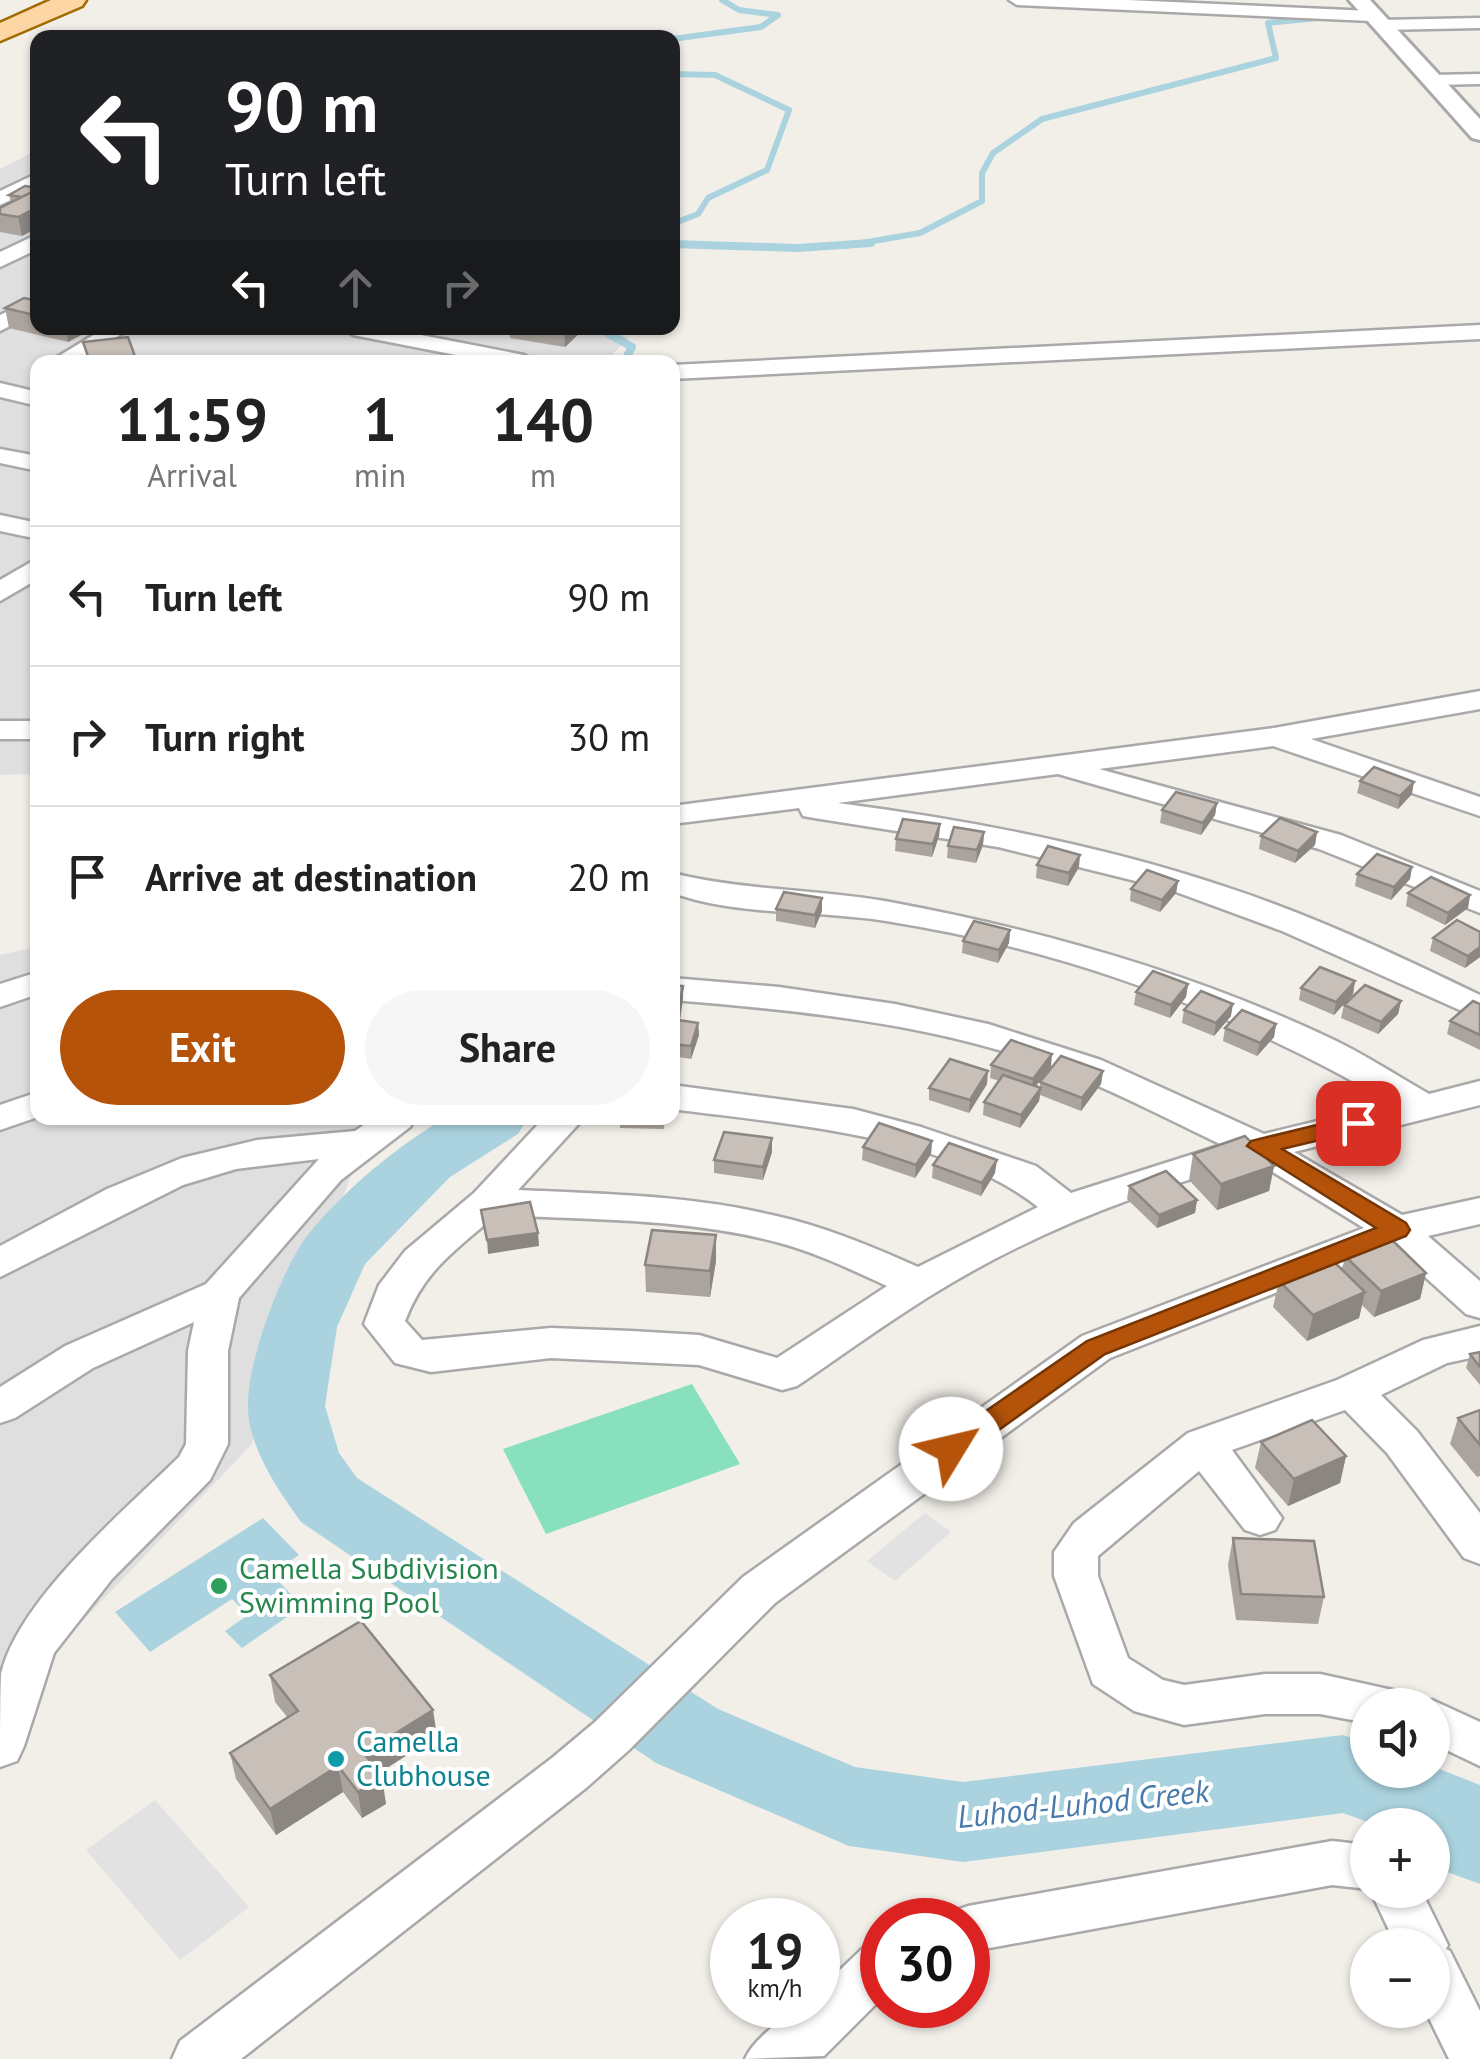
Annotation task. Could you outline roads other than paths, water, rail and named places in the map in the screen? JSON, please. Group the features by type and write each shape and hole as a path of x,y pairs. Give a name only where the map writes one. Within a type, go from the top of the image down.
{"main road":[{"path":"0,32 73,0"}],"street":[{"path":"1017,0 1370,14 1472,23"},
{"path":"1448,6 1472,23"},
{"path":"1370,14 1480,133"},
{"path":"1431,80 1480,79"},
{"path":"0,198 30,184"},
{"path":"0,260 30,244"},
{"path":"0,324 30,307"},
{"path":"680,372 1480,332"},
{"path":"73,355 108,335"},
{"path":"379,335 456,355"},
{"path":"467,355 493,335"},
{"path":"5,391 30,380"},
{"path":"5,391 30,398"},
{"path":"0,456 30,462"},
{"path":"0,522 30,529"},
{"path":"0,593 30,572"},
{"path":"680,814 1274,737 1479,701"},
{"path":"0,730 30,730"},
{"path":"1274,737 1480,807"},
{"path":"25,760 30,748"},
{"path":"1050,764 1330,842 1480,903"},
{"path":"764,803 912,822 1060,852 1178,882 1344,945 1480,1008"},
{"path":"680,885 708,893 885,911 1030,942 1208,998 1321,1046 1424,1107"},
{"path":"0,996 30,985"},
{"path":"680,989 778,998 976,1032 1088,1068 1259,1146 1397,1230 1480,1304"},
{"path":"558,1125 532,1148 486,1202 419,1261 399,1285 384,1324 408,1352 431,1357 550,1343 699,1350 782,1375 919,1284 1066,1209 1191,1165 1259,1146 1480,1094"},
{"path":"680,1098 853,1122 921,1138 1023,1175 1066,1209"},
{"path":"0,1118 30,1107"},
{"path":"0,1407 79,1356 220,1294 328,1171 387,1125"},
{"path":"0,1263 106,1206 194,1167 262,1151 363,1143"},
{"path":"486,1202 653,1211 766,1226 825,1242 919,1284"},
{"path":"222,2052 612,1736 759,1590 1096,1348 1397,1230 1480,1211"},
{"path":"0,1746 34,1645 96,1566 195,1468 201,1456 208,1433 208,1351 220,1294"},
{"path":"1350,1700 1320,1694 1264,1694 1184,1705 1151,1698 1109,1670 1076,1576 1076,1552 1090,1535 1203,1444 1352,1391 1437,1352 1480,1341"},
{"path":"1352,1391 1402,1442 1480,1546"},
{"path":"1203,1444 1260,1518"},
{"path":"1450,1729 1480,1745"},
{"path":"990,1924 1332,1864 1350,1866"},
{"path":"772,2059 804,2038 860,1985"},
{"path":"1450,2005 1476,2059"}],"water":[{"name":"Camella Subdivision Swimming Pool","path":"263,1518 299,1555 271,1574 303,1606 242,1648 225,1631 248,1615 232,1599 150,1652 115,1612"}],"waterway":[{"name":"Luhod-Luhod Creek","path":"680,38 761,27 778,15 739,10 722,0"},
{"path":"855,244 920,233 982,201 982,173 993,153 1042,119 1276,58 1268,23 1328,17"},
{"name":"Luhod-Luhod Creek","path":"680,74 715,75 789,110 767,170 708,198 698,214 680,221"},
{"path":"855,244 871,243"},
{"path":"680,244 731,246"},
{"path":"680,244 798,248 855,244"},
{"path":"844,246 855,244"},
{"name":"Luhod-Luhod Creek","path":"611,335 632,347 628,355"},
{"name":"Luhod-Luhod Creek","path":"483,1125 425,1161 335,1251 300,1327 286,1406 302,1463 329,1500 687,1736 849,1806 963,1822 1343,1774 1444,1810 1480,1843"}],"place":[{"name":"Camella Subdivision Swimming Pool","path":"219,1586"},
{"name":"Camella Clubhouse","path":"336,1759"}]}
